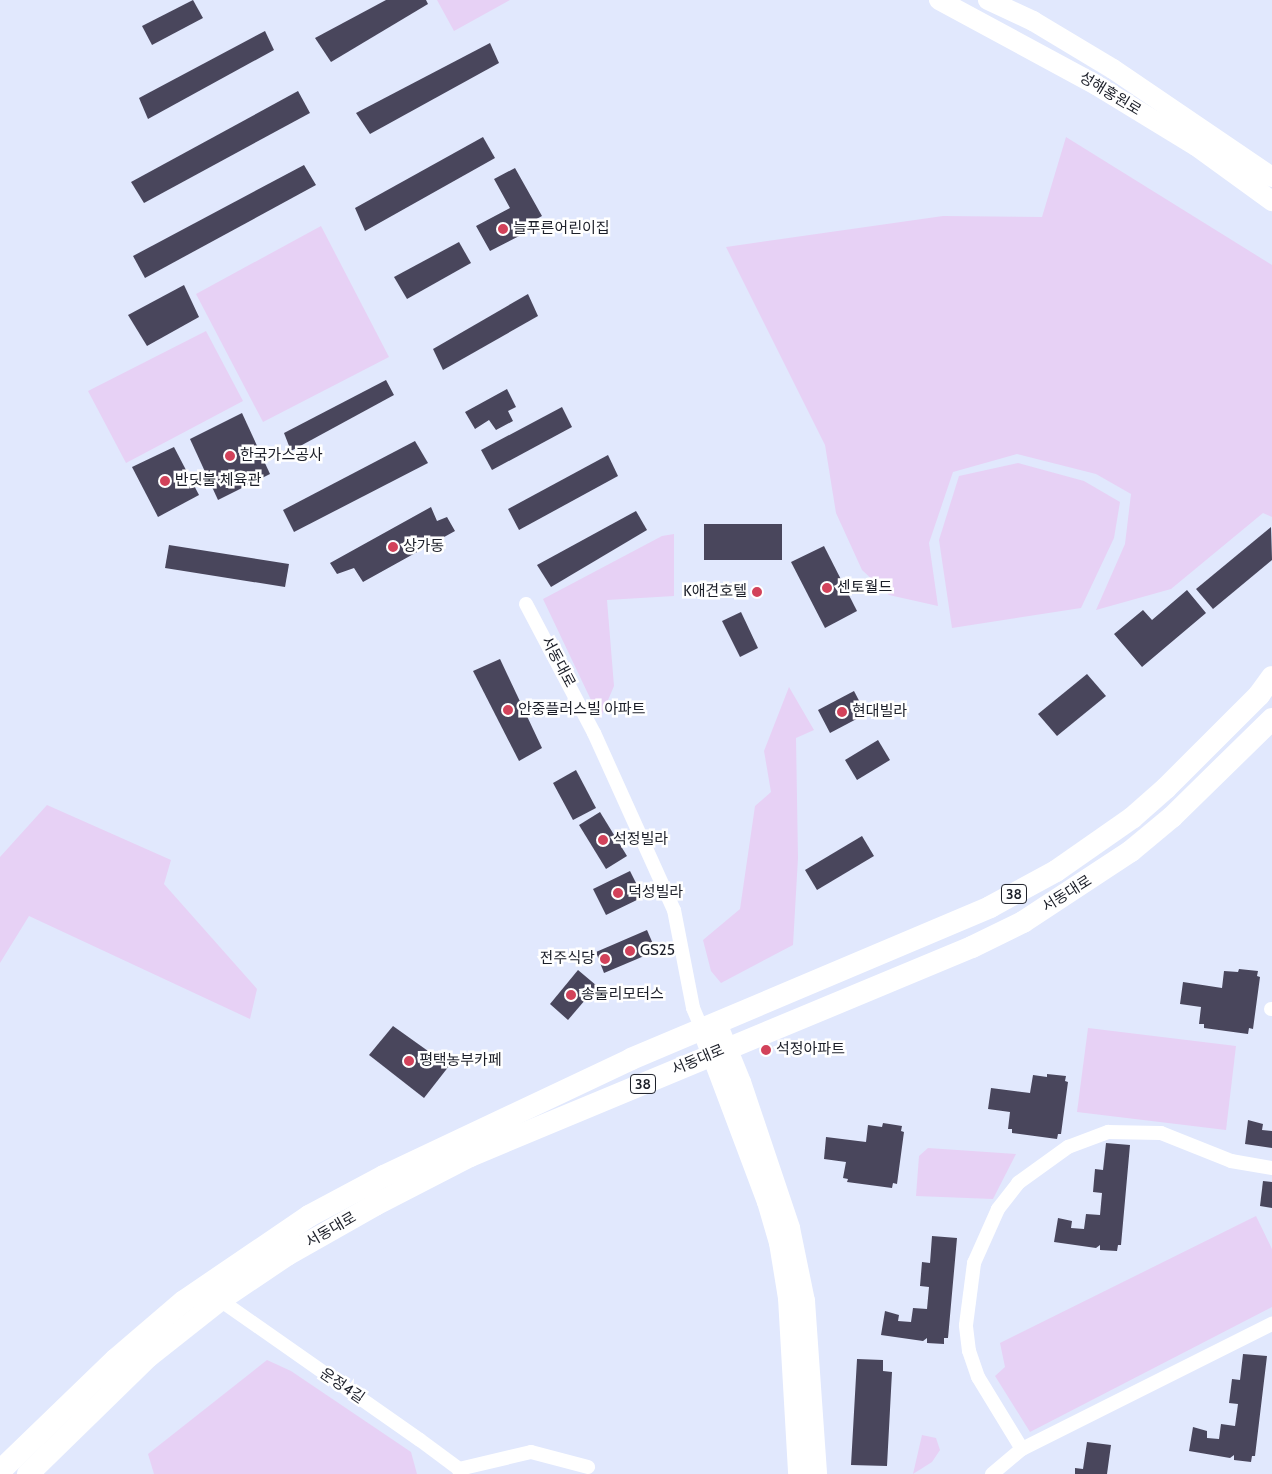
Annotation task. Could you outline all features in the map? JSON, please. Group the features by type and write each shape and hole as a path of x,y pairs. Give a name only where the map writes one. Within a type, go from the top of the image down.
{"main road":[{"name":"서동대로","path":"0,1471 116,1359 184,1301 309,1216 455,1142 631,1059 990,908 1056,871 1132,818 1166,788 1259,695 1272,677"},
{"name":"서동대로","path":"28,1474 134,1370 220,1300 287,1255 375,1204 470,1156 955,954 1023,922 1132,851 1172,817 1272,719"}],"street":[{"name":"성해홍원로","path":"939,0 1096,85 1196,146 1272,201"},
{"name":"성해홍원로","path":"988,0 1033,21 1113,69 1272,177"},
{"name":"서동대로","path":"526,604 594,732 674,910 693,1008 709,1026"},
{"path":"709,1026 790,1228 804,1301 817,1474"},
{"path":"720,1051 779,1243 788,1298 798,1474"},
{"path":"1022,1449 978,1377 969,1351 966,1325 974,1263 998,1209 1018,1183 1062,1151 1108,1132 1161,1133 1232,1161 1272,1168"},
{"name":"운정4길","path":"220,1300 460,1472"},
{"path":"992,1474 1022,1449 1272,1324"},
{"path":"460,1472 531,1452 588,1467"}],"shaded area":[{"path":"437,0 510,0 454,31"},
{"path":"1066,137 1272,265 1272,517 1263,513 1171,589 1096,610 1125,544 1131,494 1096,474 1017,454 953,472 929,543 938,606 889,595 862,570 836,513 825,445 726,247 943,216 1042,217"},
{"path":"321,226 389,357 263,422 196,294"},
{"path":"206,331 243,401 126,463 88,391"},
{"path":"1018,463 1084,481 1120,502 1114,538 1081,608 952,628 939,540 959,476"},
{"path":"674,534 674,596 607,600 614,686 600,719 543,599 662,536"},
{"path":"789,687 814,730 796,738 798,858 793,945 721,983 711,971 703,940 740,909 755,806 771,792 764,751"},
{"path":"47,805 171,860 164,884 257,989 250,1019 29,916 0,963 0,857"},
{"path":"1088,1028 1236,1046 1226,1130 1077,1112"},
{"path":"928,1148 1016,1154 993,1199 916,1196 919,1156"},
{"path":"1256,1216 1272,1249 1272,1307 1030,1432 995,1376 1005,1367 1000,1343"},
{"path":"267,1360 291,1371 411,1452 417,1474 154,1474 148,1454"},
{"path":"922,1435 936,1438 940,1450 932,1462 913,1474"}],"building":[{"path":"193,0 203,18 152,45 142,26"},
{"path":"386,0 426,0 428,4 331,62 315,38"},
{"path":"265,31 274,50 148,119 139,98"},
{"path":"490,43 499,63 370,134 356,113"},
{"path":"298,91 310,113 144,203 131,182"},
{"path":"483,137 495,158 365,231 355,208"},
{"path":"304,165 316,185 145,278 133,256"},
{"path":"515,168 542,216 522,227 525,233 490,251 476,226 510,208 494,179"},
{"path":"459,242 471,263 407,299 394,277"},
{"path":"184,285 199,317 147,346 128,315"},
{"path":"528,294 538,316 443,370 433,349"},
{"path":"386,380 394,395 291,451 284,433"},
{"path":"507,389 516,407 508,411 513,421 496,430 489,420 475,429 465,412"},
{"path":"562,407 572,427 492,470 481,450"},
{"name":"한국가스공사","path":"242,413 270,474 218,500 190,439"},
{"path":"415,441 428,463 294,532 283,510"},
{"name":"반딧불 체육관","path":"174,447 199,495 158,517 132,467"},
{"path":"608,455 618,476 519,530 508,509"},
{"name":"상가동","path":"431,507 437,521 447,517 455,531 363,582 354,568 337,574 330,563"},
{"path":"636,511 647,530 551,587 537,565"},
{"path":"704,524 782,524 782,560 704,560"},
{"path":"1271,527 1272,560 1213,609 1196,589"},
{"path":"169,545 289,564 285,587 165,568"},
{"path":"824,546 857,611 825,628 791,562"},
{"path":"1187,590 1206,613 1142,667 1114,634 1143,610 1152,620"},
{"path":"741,612 758,648 740,657 722,621"},
{"name":"안중플러스빌 아파트","path":"500,659 542,748 519,761 473,671"},
{"path":"1087,674 1106,696 1057,736 1038,714"},
{"name":"현대빌라","path":"854,691 866,714 830,733 818,710"},
{"name":"현대빌라","path":"878,740 890,760 857,780 845,760"},
{"path":"576,770 596,808 573,820 553,783"},
{"name":"석정빌라","path":"600,812 627,856 606,869 579,825"},
{"path":"862,836 874,856 817,890 805,870"},
{"name":"덕성빌라","path":"630,871 643,897 606,915 593,889"},
{"path":"647,930 656,951 604,973 596,952"},
{"path":"1239,969 1258,971 1257,976 1260,977 1253,1029 1249,1028 1248,1034 1204,1028 1204,1024 1199,1024 1201,1007 1180,1004 1183,982 1222,988 1224,971 1238,972"},
{"path":"578,970 597,986 568,1020 550,1004"},
{"name":"평택농부카페","path":"393,1026 449,1066 424,1098 369,1055"},
{"path":"1047,1074 1066,1076 1065,1081 1068,1082 1061,1134 1058,1134 1057,1139 1012,1133 1012,1129 1008,1129 1010,1112 988,1109 991,1088 1030,1093 1033,1075 1047,1077"},
{"path":"1248,1120 1263,1124 1262,1130 1272,1131 1272,1148 1245,1144"},
{"path":"883,1123 902,1126 901,1131 904,1132 897,1184 893,1183 892,1188 847,1182 848,1179 843,1178 846,1162 824,1159 826,1137 866,1142 868,1125 882,1127"},
{"path":"1106,1143 1130,1145 1121,1245 1118,1245 1117,1251 1100,1250 1100,1245 1096,1248 1054,1242 1058,1218 1072,1221 1071,1228 1084,1229 1086,1214 1100,1215 1102,1193 1093,1192 1095,1169 1103,1170"},
{"path":"1263,1181 1272,1182 1272,1208 1260,1206"},
{"path":"932,1236 957,1238 948,1338 944,1338 944,1344 927,1343 927,1338 923,1341 881,1335 885,1311 899,1315 898,1321 911,1322 913,1308 927,1309 929,1287 920,1286 922,1262 930,1263"},
{"path":"1243,1354 1267,1356 1255,1456 1252,1456 1251,1462 1234,1460 1234,1455 1230,1458 1189,1451 1193,1427 1207,1431 1207,1438 1219,1439 1221,1424 1235,1426 1238,1404 1229,1403 1232,1379 1240,1380"},
{"path":"857,1359 883,1360 883,1371 892,1372 887,1466 851,1465"},
{"path":"1087,1442 1111,1445 1107,1474 1075,1474 1075,1468 1083,1469"}],"place":[{"name":"늘푸른어린이집","path":"503,229"},
{"name":"한국가스공사","path":"230,456"},
{"name":"반딧불 체육관","path":"165,481"},
{"name":"상가동","path":"393,547"},
{"name":"센토월드","path":"827,588"},
{"name":"K애견호텔","path":"757,592"},
{"name":"안중플러스빌 아파트","path":"508,710"},
{"name":"현대빌라","path":"842,712"},
{"name":"석정빌라","path":"603,840"},
{"name":"덕성빌라","path":"618,893"},
{"name":"GS25","path":"630,951"},
{"name":"전주식당","path":"605,959"},
{"name":"송둘리모터스","path":"571,995"},
{"name":"석정아파트","path":"766,1050"},
{"name":"평택농부카페","path":"409,1061"}]}
